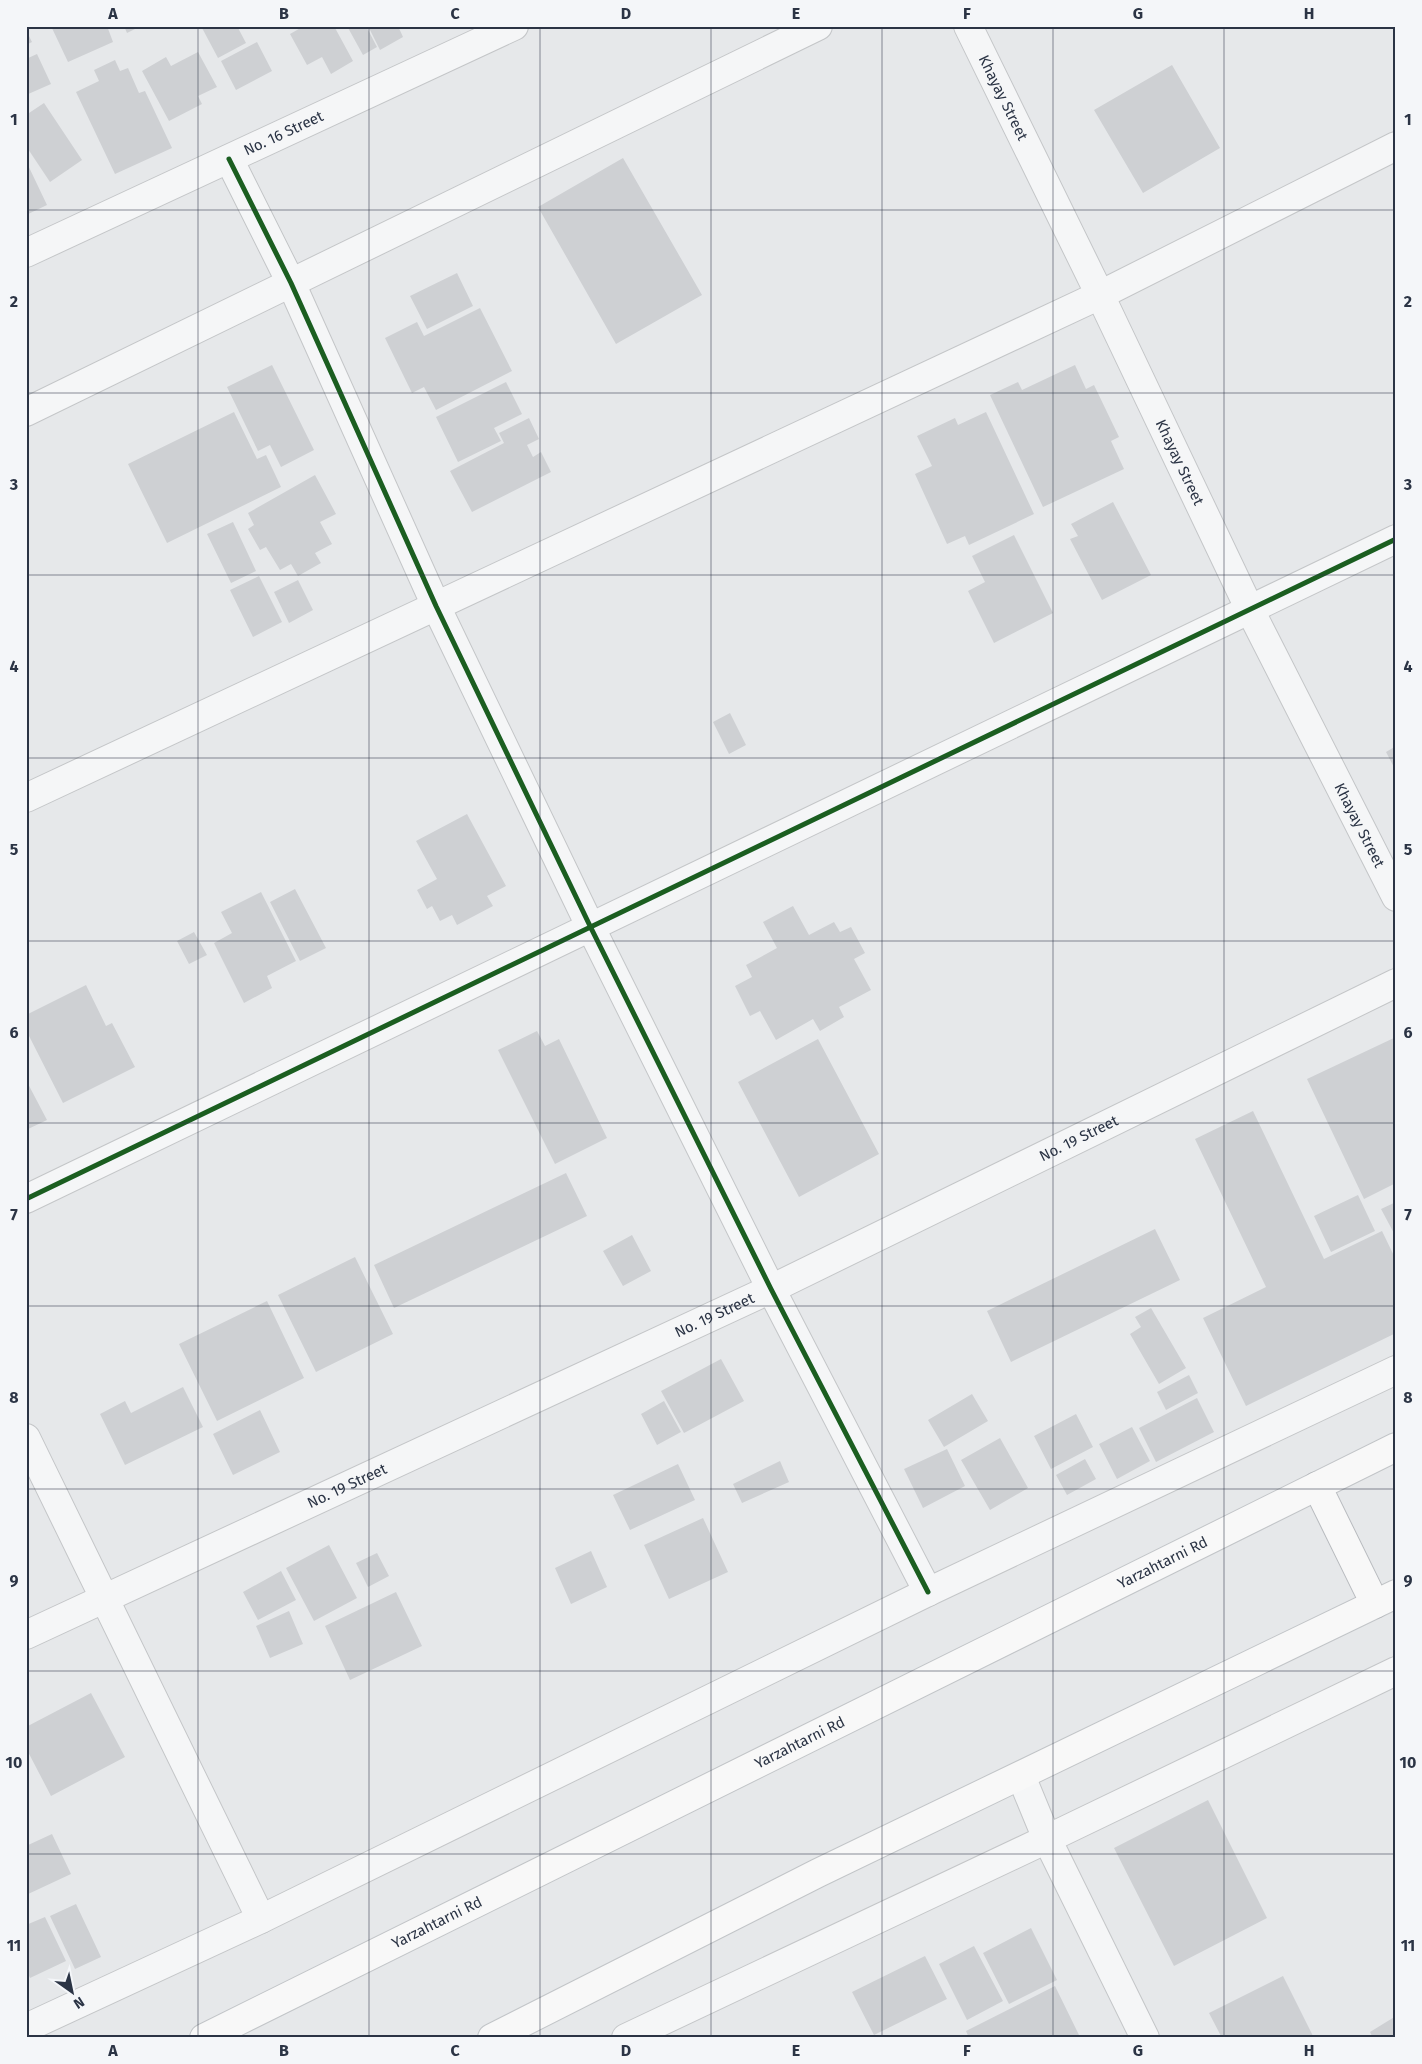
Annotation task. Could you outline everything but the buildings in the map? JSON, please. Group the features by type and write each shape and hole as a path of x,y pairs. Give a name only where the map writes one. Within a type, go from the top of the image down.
{"main road":[{"name":"Yarzahtarni Rd","path":"204,2038 1396,1447"},
{"path":"492,2038 818,1873 1385,1599 1316,1486"}],"street":[{"name":"No. 16 Street","path":"26,253 514,26"},
{"path":"26,412 818,26"},
{"name":"Khayay Street","path":"968,26 1100,295 1250,610 1393,883"},
{"path":"26,798 1100,295 1396,146"},
{"path":"229,159 291,283 436,606 590,928 771,1289 928,1592"},
{"path":"26,1199 1396,539"},
{"name":"No. 19 Street","path":"26,1635 771,1289 1396,983"},
{"path":"26,2028 261,1919 928,1592 1396,1370"},
{"path":"26,1438 261,1919"},
{"path":"626,2038 1396,1671"},
{"path":"1021,1776 1047,1839 1145,2038"}],"cycle path":[{"path":"229,159 291,283 436,606 591,928 771,1289 928,1592"},
{"path":"26,1199 1396,539"}]}
